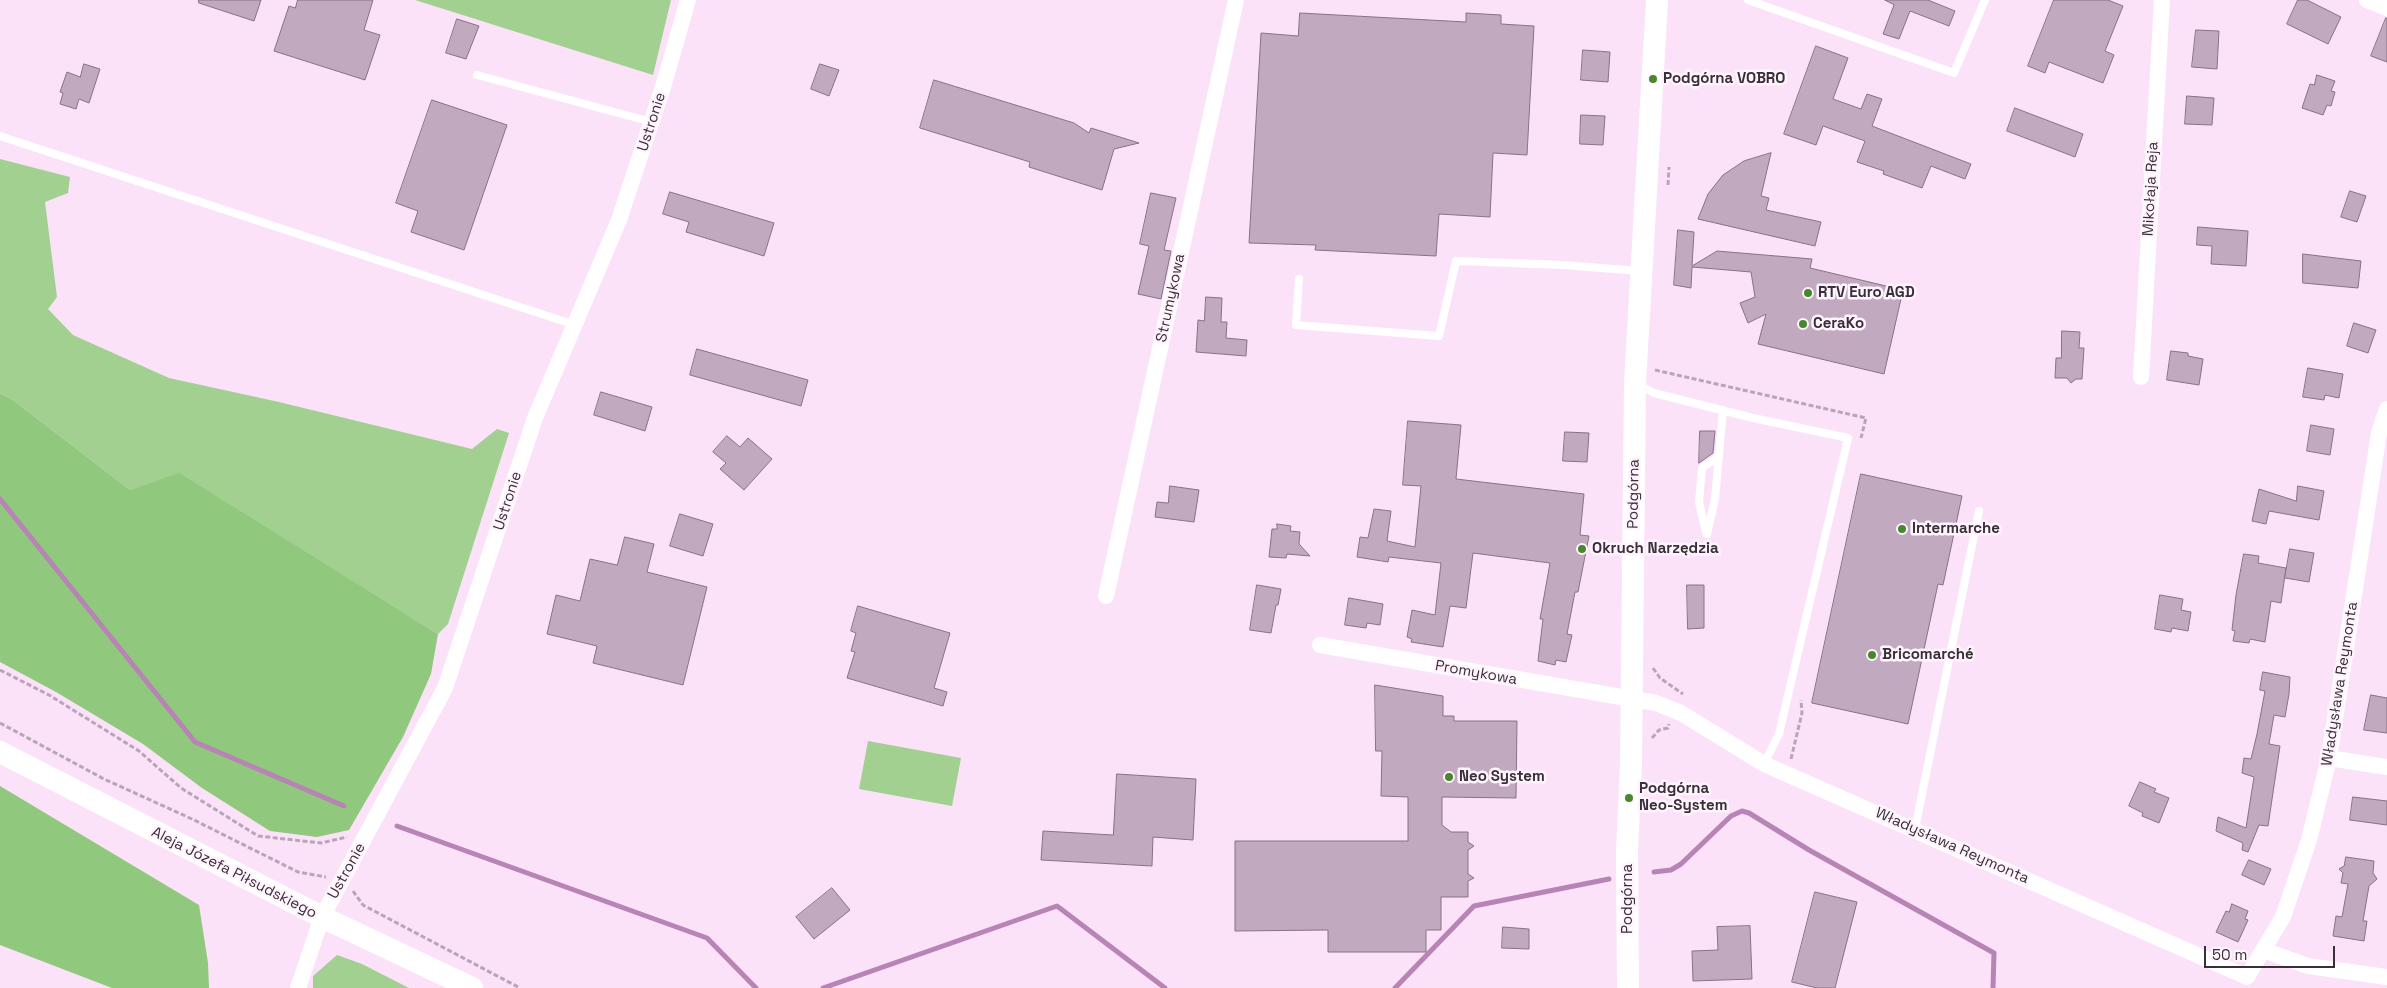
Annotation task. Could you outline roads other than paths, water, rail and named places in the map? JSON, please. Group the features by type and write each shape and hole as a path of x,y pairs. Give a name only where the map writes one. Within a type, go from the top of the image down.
{"main road":[{"name":"Podgórna","path":"1628,988 1627,852 1643,376 1642,271 1657,0"},
{"name":"Aleja Józefa Piłsudskiego","path":"0,752 322,917 472,988"}],"street":[{"name":"Ustronie","path":"298,988 322,917 445,688 535,418 619,220 652,122 688,0"},
{"name":"Strumykowa","path":"1106,596 1236,0"},
{"name":"Mikołaja Reja","path":"2141,377 2162,0"},
{"path":"2367,0 2387,8"},
{"name":"Władysława Reymonta","path":"1632,700 1656,703 1681,713 1764,764 2247,977 2283,917 2309,840 2329,758 2379,433 2387,409"},
{"name":"Promykowa","path":"1320,645 1632,700"},
{"path":"2329,758 2387,767"},
{"path":"2263,950 2308,966 2387,976"}],"lane":[{"path":"1748,0 1954,73 1985,0"},
{"path":"477,75 652,122"},
{"path":"0,136 575,325"},
{"path":"1299,279 1296,324 1439,336 1456,261 1563,265 1642,271"},
{"path":"1643,376 1654,393 1752,418 1848,438 1779,734 1764,764"},
{"path":"1718,457 1702,468 1699,502 1707,534 1714,499 1723,410"},
{"path":"1915,829 1979,511"}],"waterway":[{"path":"0,499 195,742 344,806"},
{"path":"1654,872 1671,870 1681,864 1731,816 1742,811 1749,813 1809,850 1994,953 1993,988"},
{"path":"397,826 707,938 756,988"},
{"path":"1395,988 1474,906 1609,879"},
{"path":"823,988 1057,906 1165,988"}],"place":[{"name":"Podgórna VOBRO","path":"1653,79"},
{"name":"RTV Euro AGD","path":"1808,293"},
{"name":"CeraKo","path":"1803,324"},
{"name":"Intermarche","path":"1902,529"},
{"name":"Okruch Narzędzia","path":"1582,549"},
{"name":"Bricomarché","path":"1872,655"},
{"name":"Neo System","path":"1449,777"},
{"name":"Podgórna Neo-System","path":"1629,798"}]}
